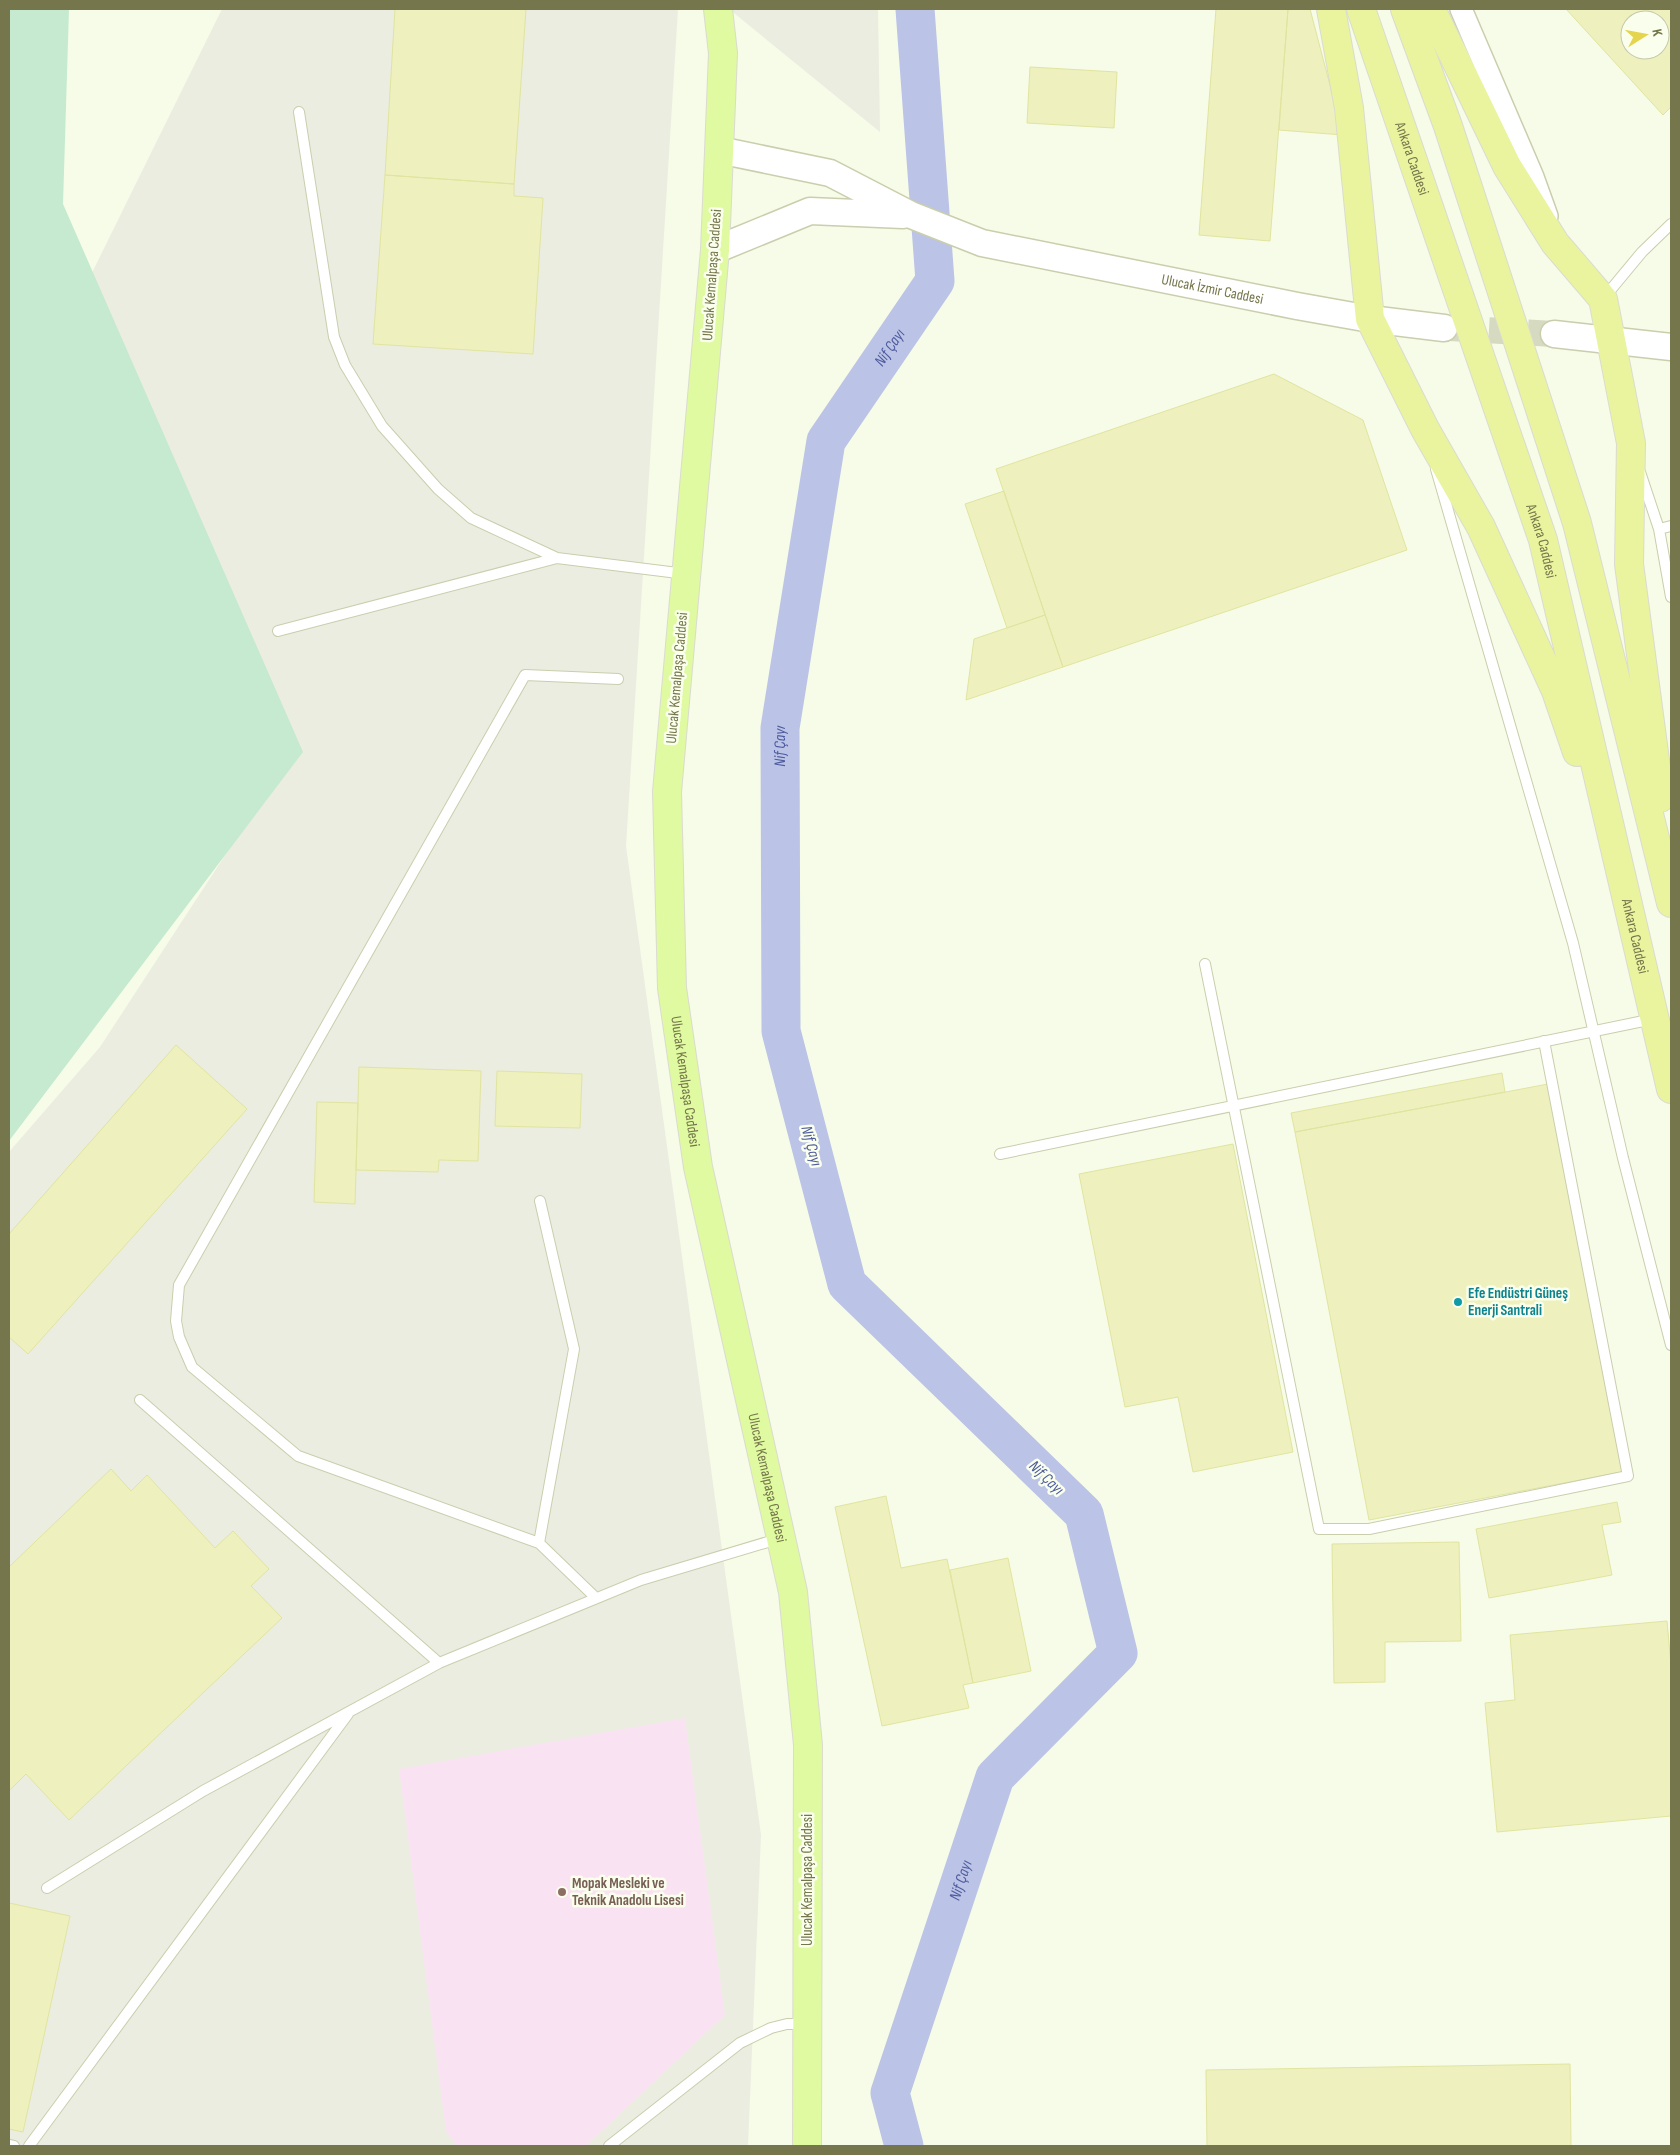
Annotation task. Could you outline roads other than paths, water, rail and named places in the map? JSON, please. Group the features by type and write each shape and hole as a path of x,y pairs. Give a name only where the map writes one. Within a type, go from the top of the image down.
{"highway":[{"path":"1331,9 1349,108 1370,319 1426,429 1482,527 1556,691 1626,894"},
{"name":"Ankara Caddesi","path":"1361,9 1543,540 1671,1089"},
{"path":"1405,9 1448,126 1577,523 1671,903"},
{"path":"1431,9 1507,166 1555,243 1603,299 1631,443 1629,564 1671,881"}],"main road":[{"name":"Ulucak Kemalpaşa Caddesi","path":"718,9 723,53 715,250 667,792 672,988 698,1167 792,1592 808,1745 806,2146"}],"street":[{"path":"1461,9 1533,177 1555,243"},
{"path":"719,150 830,173 911,215"},
{"path":"715,250 810,210 911,215"},
{"name":"Ulucak İzmir Caddesi","path":"911,215 982,243 1370,319 1444,328"},
{"path":"1554,334 1671,347"}],"lane":[{"path":"299,112 334,337 345,365 382,426 415,465 471,518 557,558 686,574"},
{"path":"1603,299 1642,252 1671,224"},
{"path":"1426,429 1451,527 1573,943 1671,1345"},
{"path":"1631,443 1659,529 1671,597"},
{"path":"1659,529 1671,526"},
{"path":"278,631 557,558"},
{"path":"596,1598 539,1543 298,1456 192,1367 179,1337 176,1303 179,1285 525,675 618,679"},
{"path":"1205,964 1319,1529 1369,1529 1628,1476 1544,1041"},
{"path":"1000,1154 1654,1018"},
{"path":"539,1543 574,1349 540,1201"},
{"path":"140,1400 439,1664"},
{"path":"47,1888 203,1791 439,1664 641,1580 781,1538"},
{"path":"29,2146 350,1711"},
{"path":"609,2146 740,2043 779,2026 807,2024"},
{"path":"9,2145 14,2146"}],"waterway":[{"name":"Nif Çayı","path":"904,2146 890,2093 995,1777 1118,1653 1084,1514 847,1284 781,1031 780,728 826,441 935,281 915,9"}],"tunnel":[{"path":"1450,328 1554,334"}],"place":[{"name":"Efe Endüstri Güneş Enerji Santrali","path":"1458,1302"},
{"name":"Mopak Mesleki ve Teknik Anadolu Lisesi","path":"562,1892"}]}
